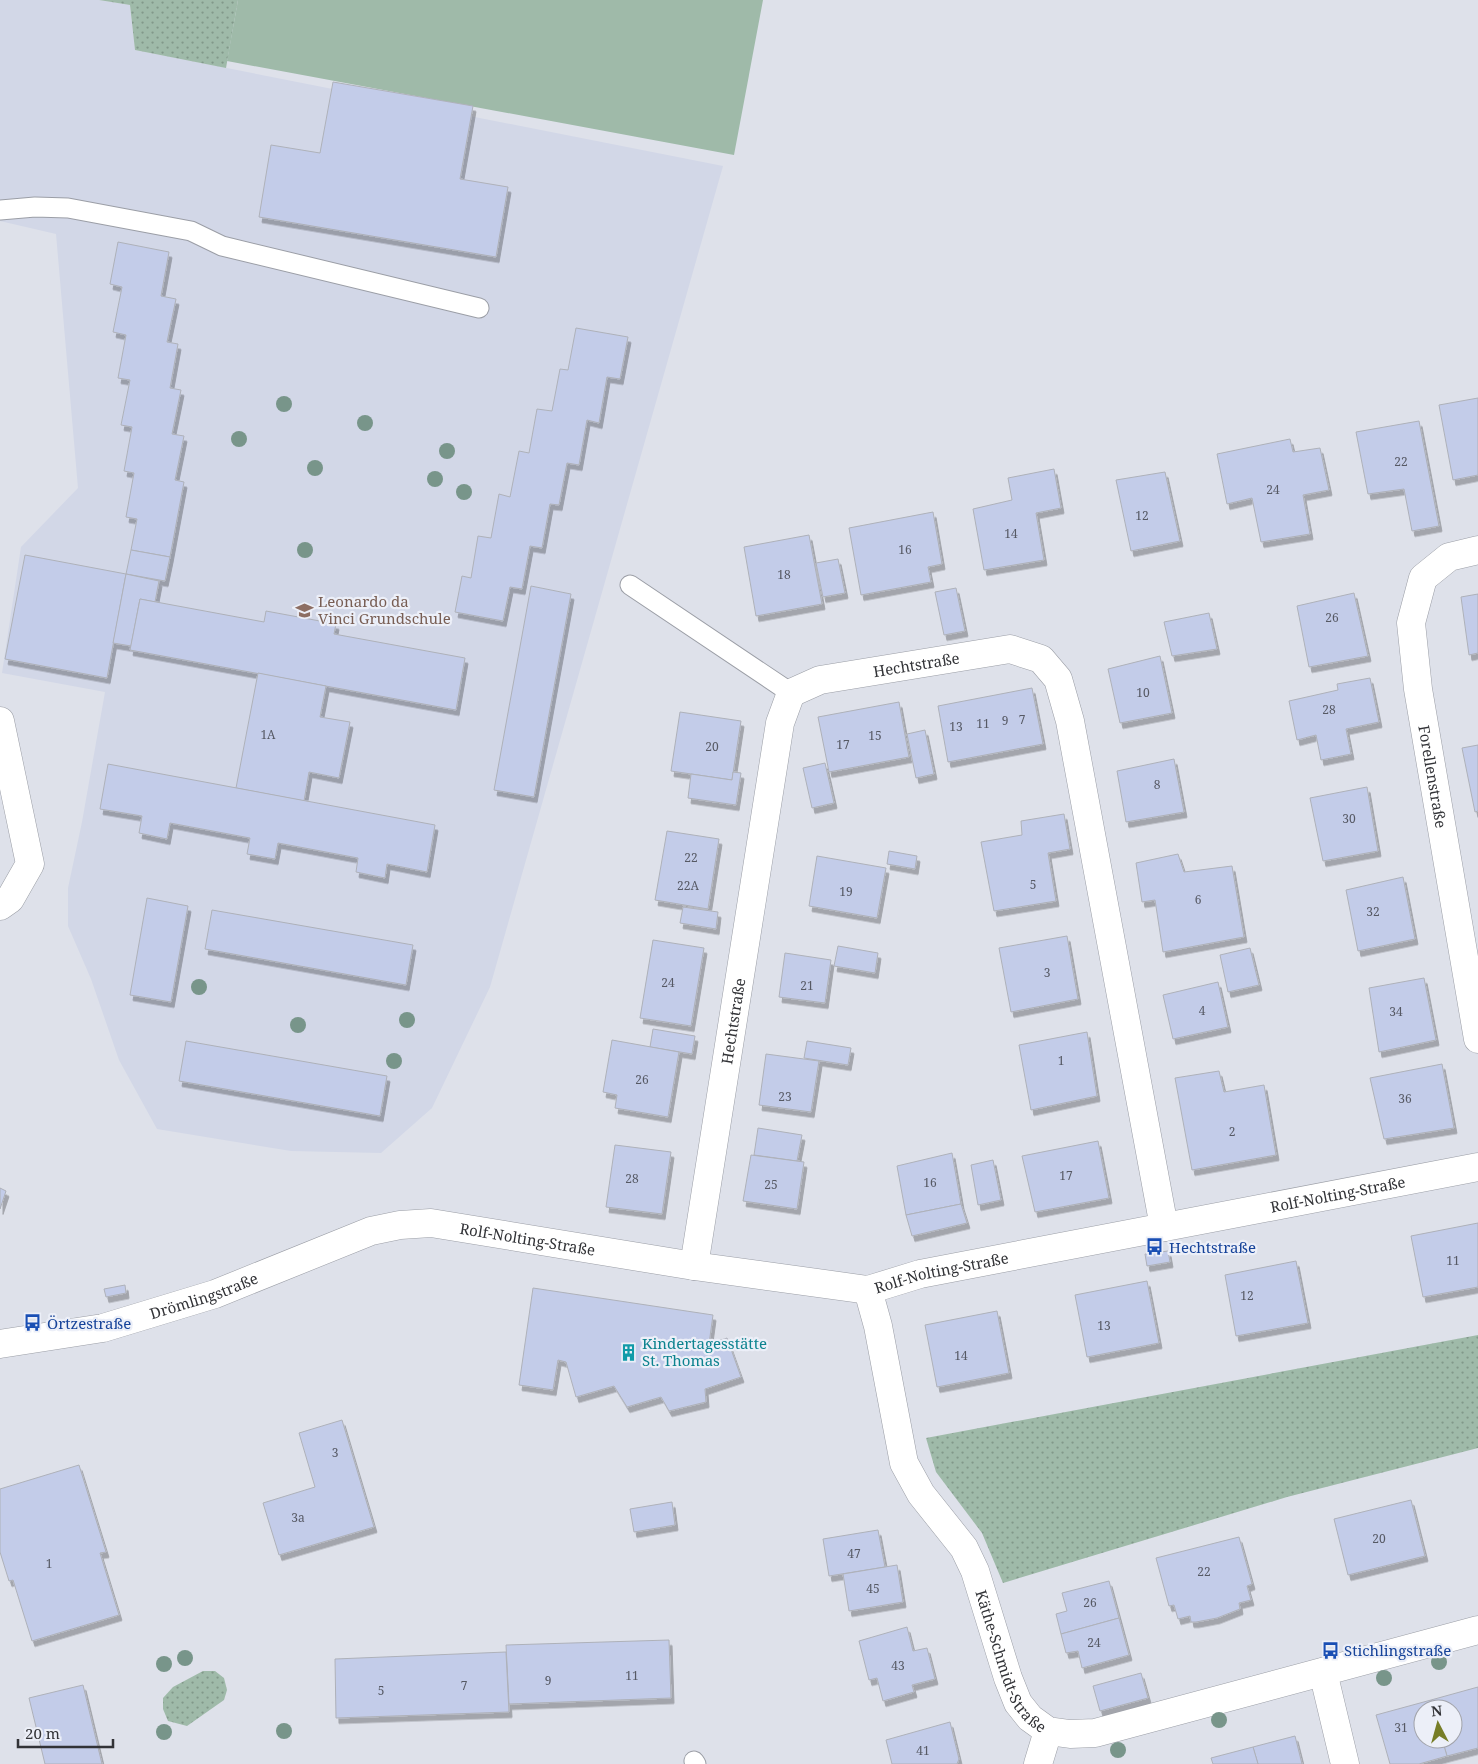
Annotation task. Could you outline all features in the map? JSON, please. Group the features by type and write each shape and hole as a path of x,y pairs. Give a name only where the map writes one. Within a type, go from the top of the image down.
{"street":[{"name":"Forellenstraße","path":"1478,550 1449,557 1423,578 1411,623 1418,689 1478,1039"},
{"name":"Hechtstraße","path":"694,1266 780,723 791,693 820,680 1010,649 1041,659 1058,678 1070,720 1164,1227"},
{"path":"0,721 30,864 10,899 0,906"},
{"name":"Rolf-Nolting-Straße","path":"371,1231 400,1225 432,1223 694,1266 868,1290 920,1274 1478,1167"},
{"name":"Drömlingstraße","path":"0,1344 103,1328 214,1294 371,1231"},
{"name":"Käthe-Schmidt-Straße","path":"868,1290 878,1326 904,1462 921,1494 964,1548 976,1571 1008,1678 1018,1703 1030,1718 1048,1731 1070,1734 1095,1733 1478,1630"},
{"path":"1323,1672 1345,1764"},
{"path":"1038,1764 1048,1731"}],"lane":[{"path":"0,210 35,207 68,208 191,231 222,246 479,308"},
{"path":"630,585 791,693"}],"shaded area":[{"name":"Leonardo da Vinci Grundschule","path":"0,0 99,0 130,5 135,50 723,166 490,987 432,1108 381,1153 291,1151 157,1129 119,1060 91,979 68,926 68,888 82,822 105,692 2,673 21,547 78,488 56,234 0,221"}],"green space":[{"path":"99,0 238,0 226,68 135,50 130,5"},
{"path":"238,0 763,0 734,155 227,61"},
{"path":"1478,1335 1478,1448 1287,1497 1003,1583 982,1533 936,1472 926,1438"},
{"path":"203,1671 215,1671 224,1678 227,1690 224,1700 187,1726 168,1721 163,1709 163,1698 173,1687"}],"building":[{"path":"333,82 473,106 460,179 508,187 496,257 259,217 271,145 320,153"},
{"path":"118,242 169,252 161,296 176,299 167,342 178,344 170,388 181,390 172,434 184,436 175,480 184,482 170,557 131,550 137,519 126,517 134,473 124,471 132,427 121,425 130,380 118,378 126,335 113,332 122,287 110,284"},
{"path":"576,328 628,337 620,379 607,377 599,423 587,420 579,465 567,463 559,505 550,504 542,548 530,546 522,589 510,587 503,621 455,612 462,576 471,578 478,536 491,538 499,494 510,497 519,451 529,453 537,409 552,411 560,369 568,370"},
{"path":"1478,398 1478,475 1453,480 1439,405"},
{"path":"1419,421 1439,526 1412,531 1404,489 1368,494 1356,432"},
{"path":"1290,439 1293,452 1320,448 1329,490 1303,495 1310,534 1261,542 1252,498 1227,504 1217,454"},
{"path":"1054,469 1061,508 1036,513 1044,560 984,570 973,509 1012,500 1008,478"},
{"path":"1165,472 1180,541 1131,551 1116,480"},
{"path":"933,512 942,564 928,567 931,582 861,595 849,528"},
{"path":"809,535 822,604 756,616 744,547"},
{"path":"131,550 170,557 165,581 126,574"},
{"path":"25,555 126,574 107,678 5,659"},
{"path":"838,559 845,593 823,597 816,563"},
{"path":"126,574 159,581 155,602 140,599 131,646 113,643"},
{"path":"531,586 571,594 534,797 494,790"},
{"path":"956,588 965,631 944,635 935,592"},
{"path":"1354,593 1368,656 1309,667 1297,606"},
{"path":"1478,594 1478,653 1469,655 1461,597"},
{"path":"140,599 264,622 266,611 336,624 334,634 465,658 456,710 130,650"},
{"path":"1209,613 1217,649 1172,656 1164,622"},
{"path":"1160,656 1172,713 1120,723 1108,669"},
{"path":"258,673 326,686 320,717 350,722 339,778 309,772 304,801 236,788"},
{"path":"1370,678 1379,722 1346,729 1351,754 1321,760 1316,735 1297,740 1289,701 1338,690 1337,684"},
{"path":"1032,688 1043,744 948,762 938,706"},
{"path":"899,702 909,757 829,772 818,717"},
{"path":"680,712 741,721 732,780 671,771"},
{"path":"925,730 934,774 916,778 907,734"},
{"path":"1478,745 1478,811 1475,812 1462,748"},
{"path":"1174,759 1184,812 1126,822 1117,771"},
{"path":"825,763 834,803 812,808 803,768"},
{"path":"108,764 435,825 427,872 387,864 385,878 356,872 358,858 278,843 275,859 247,854 250,838 170,823 167,839 139,833 142,816 100,809"},
{"path":"733,772 741,773 736,805 688,798 691,774 732,780"},
{"path":"1367,787 1378,851 1323,861 1310,798"},
{"path":"1064,814 1070,849 1048,853 1056,901 994,911 981,842 1022,835 1021,821"},
{"path":"667,831 719,839 708,909 655,900"},
{"path":"889,851 917,856 915,869 887,864"},
{"path":"1178,854 1184,872 1232,866 1244,937 1163,952 1155,900 1142,902 1136,863"},
{"path":"817,856 886,868 877,918 809,906"},
{"path":"1403,877 1415,939 1358,951 1346,890"},
{"path":"147,898 188,906 171,1002 130,995"},
{"path":"683,907 718,912 716,929 680,923"},
{"path":"212,910 413,945 406,985 205,949"},
{"path":"1067,936 1078,999 1011,1012 999,948"},
{"path":"653,940 704,948 691,1026 640,1018"},
{"path":"838,946 878,953 875,973 834,966"},
{"path":"1250,948 1259,985 1228,992 1220,955"},
{"path":"785,953 831,960 825,1003 779,997"},
{"path":"1424,978 1436,1040 1379,1052 1369,988"},
{"path":"1218,982 1228,1027 1173,1039 1163,995"},
{"path":"653,1029 695,1036 692,1054 650,1047"},
{"path":"1087,1032 1097,1096 1031,1110 1019,1045"},
{"path":"612,1040 679,1052 668,1117 615,1108 617,1095 603,1092"},
{"path":"186,1041 387,1076 380,1116 179,1081"},
{"path":"807,1041 851,1048 848,1065 804,1058"},
{"path":"766,1054 819,1061 811,1112 759,1105"},
{"path":"1442,1064 1454,1128 1384,1139 1370,1078"},
{"path":"1219,1071 1224,1092 1264,1085 1276,1155 1192,1170 1175,1078"},
{"path":"758,1128 802,1135 797,1161 754,1155"},
{"path":"1098,1141 1109,1198 1035,1212 1022,1156"},
{"path":"615,1145 671,1152 662,1214 606,1207"},
{"path":"952,1153 961,1204 906,1215 897,1166"},
{"path":"751,1155 804,1162 797,1209 743,1201"},
{"path":"993,1160 1001,1200 978,1205 971,1165"},
{"path":"0,1188 6,1191 0,1209"},
{"path":"961,1204 967,1223 912,1236 906,1215"},
{"path":"1478,1223 1478,1287 1423,1297 1411,1236"},
{"path":"1168,1251 1170,1262 1147,1266 1145,1254"},
{"path":"1296,1261 1308,1323 1236,1336 1225,1275"},
{"path":"1147,1281 1159,1343 1087,1357 1075,1295"},
{"path":"125,1285 126,1293 106,1297 104,1289"},
{"name":"Kindertagesstätte St. Thomas","path":"533,1288 713,1315 709,1344 727,1338 741,1377 705,1389 706,1402 669,1411 661,1397 627,1407 614,1386 576,1397 566,1362 558,1360 553,1390 519,1385"},
{"path":"997,1311 1009,1373 937,1387 925,1325"},
{"path":"342,1420 374,1527 279,1555 263,1503 315,1487 299,1433"},
{"path":"79,1465 106,1552 100,1553 119,1615 32,1641 13,1580 9,1581 0,1552 0,1489"},
{"path":"1411,1500 1425,1556 1348,1575 1334,1519"},
{"path":"672,1502 675,1525 634,1532 630,1509"},
{"path":"878,1530 885,1567 829,1576 823,1539"},
{"path":"1239,1537 1252,1584 1247,1586 1251,1600 1239,1603 1240,1609 1217,1618 1196,1622 1191,1622 1190,1616 1178,1619 1174,1605 1169,1606 1156,1558"},
{"path":"897,1565 903,1602 849,1611 843,1574"},
{"path":"1109,1581 1119,1618 1061,1634 1056,1614 1067,1611 1062,1593"},
{"path":"1119,1618 1129,1655 1082,1668 1078,1651 1066,1653 1061,1634"},
{"path":"907,1627 913,1651 927,1648 935,1679 912,1685 914,1692 883,1701 877,1678 869,1680 859,1641"},
{"path":"669,1640 671,1698 509,1704 506,1645"},
{"path":"506,1652 509,1712 336,1718 335,1659"},
{"path":"1141,1673 1148,1698 1100,1711 1093,1686"},
{"path":"83,1685 102,1764 45,1764 29,1698"},
{"path":"1478,1687 1478,1748 1447,1756 1445,1749 1463,1749 1463,1699 1435,1699"},
{"path":"1413,1705 1413,1749 1445,1749 1447,1756 1419,1764 1390,1764 1376,1715"},
{"path":"950,1722 959,1759 957,1764 892,1764 886,1740"},
{"path":"1295,1736 1302,1764 1258,1764 1253,1747"},
{"path":"1253,1747 1258,1764 1213,1764 1211,1758"}],"place":[{"name":"Leonardo da Vinci Grundschule","path":"304,610"},
{"name":"Hechtstraße","path":"1155,1247"},
{"name":"Örtzestraße","path":"33,1323"},
{"name":"Kindertagesstätte St. Thomas","path":"628,1352"},
{"name":"Stichlingstraße","path":"1330,1650"}]}
